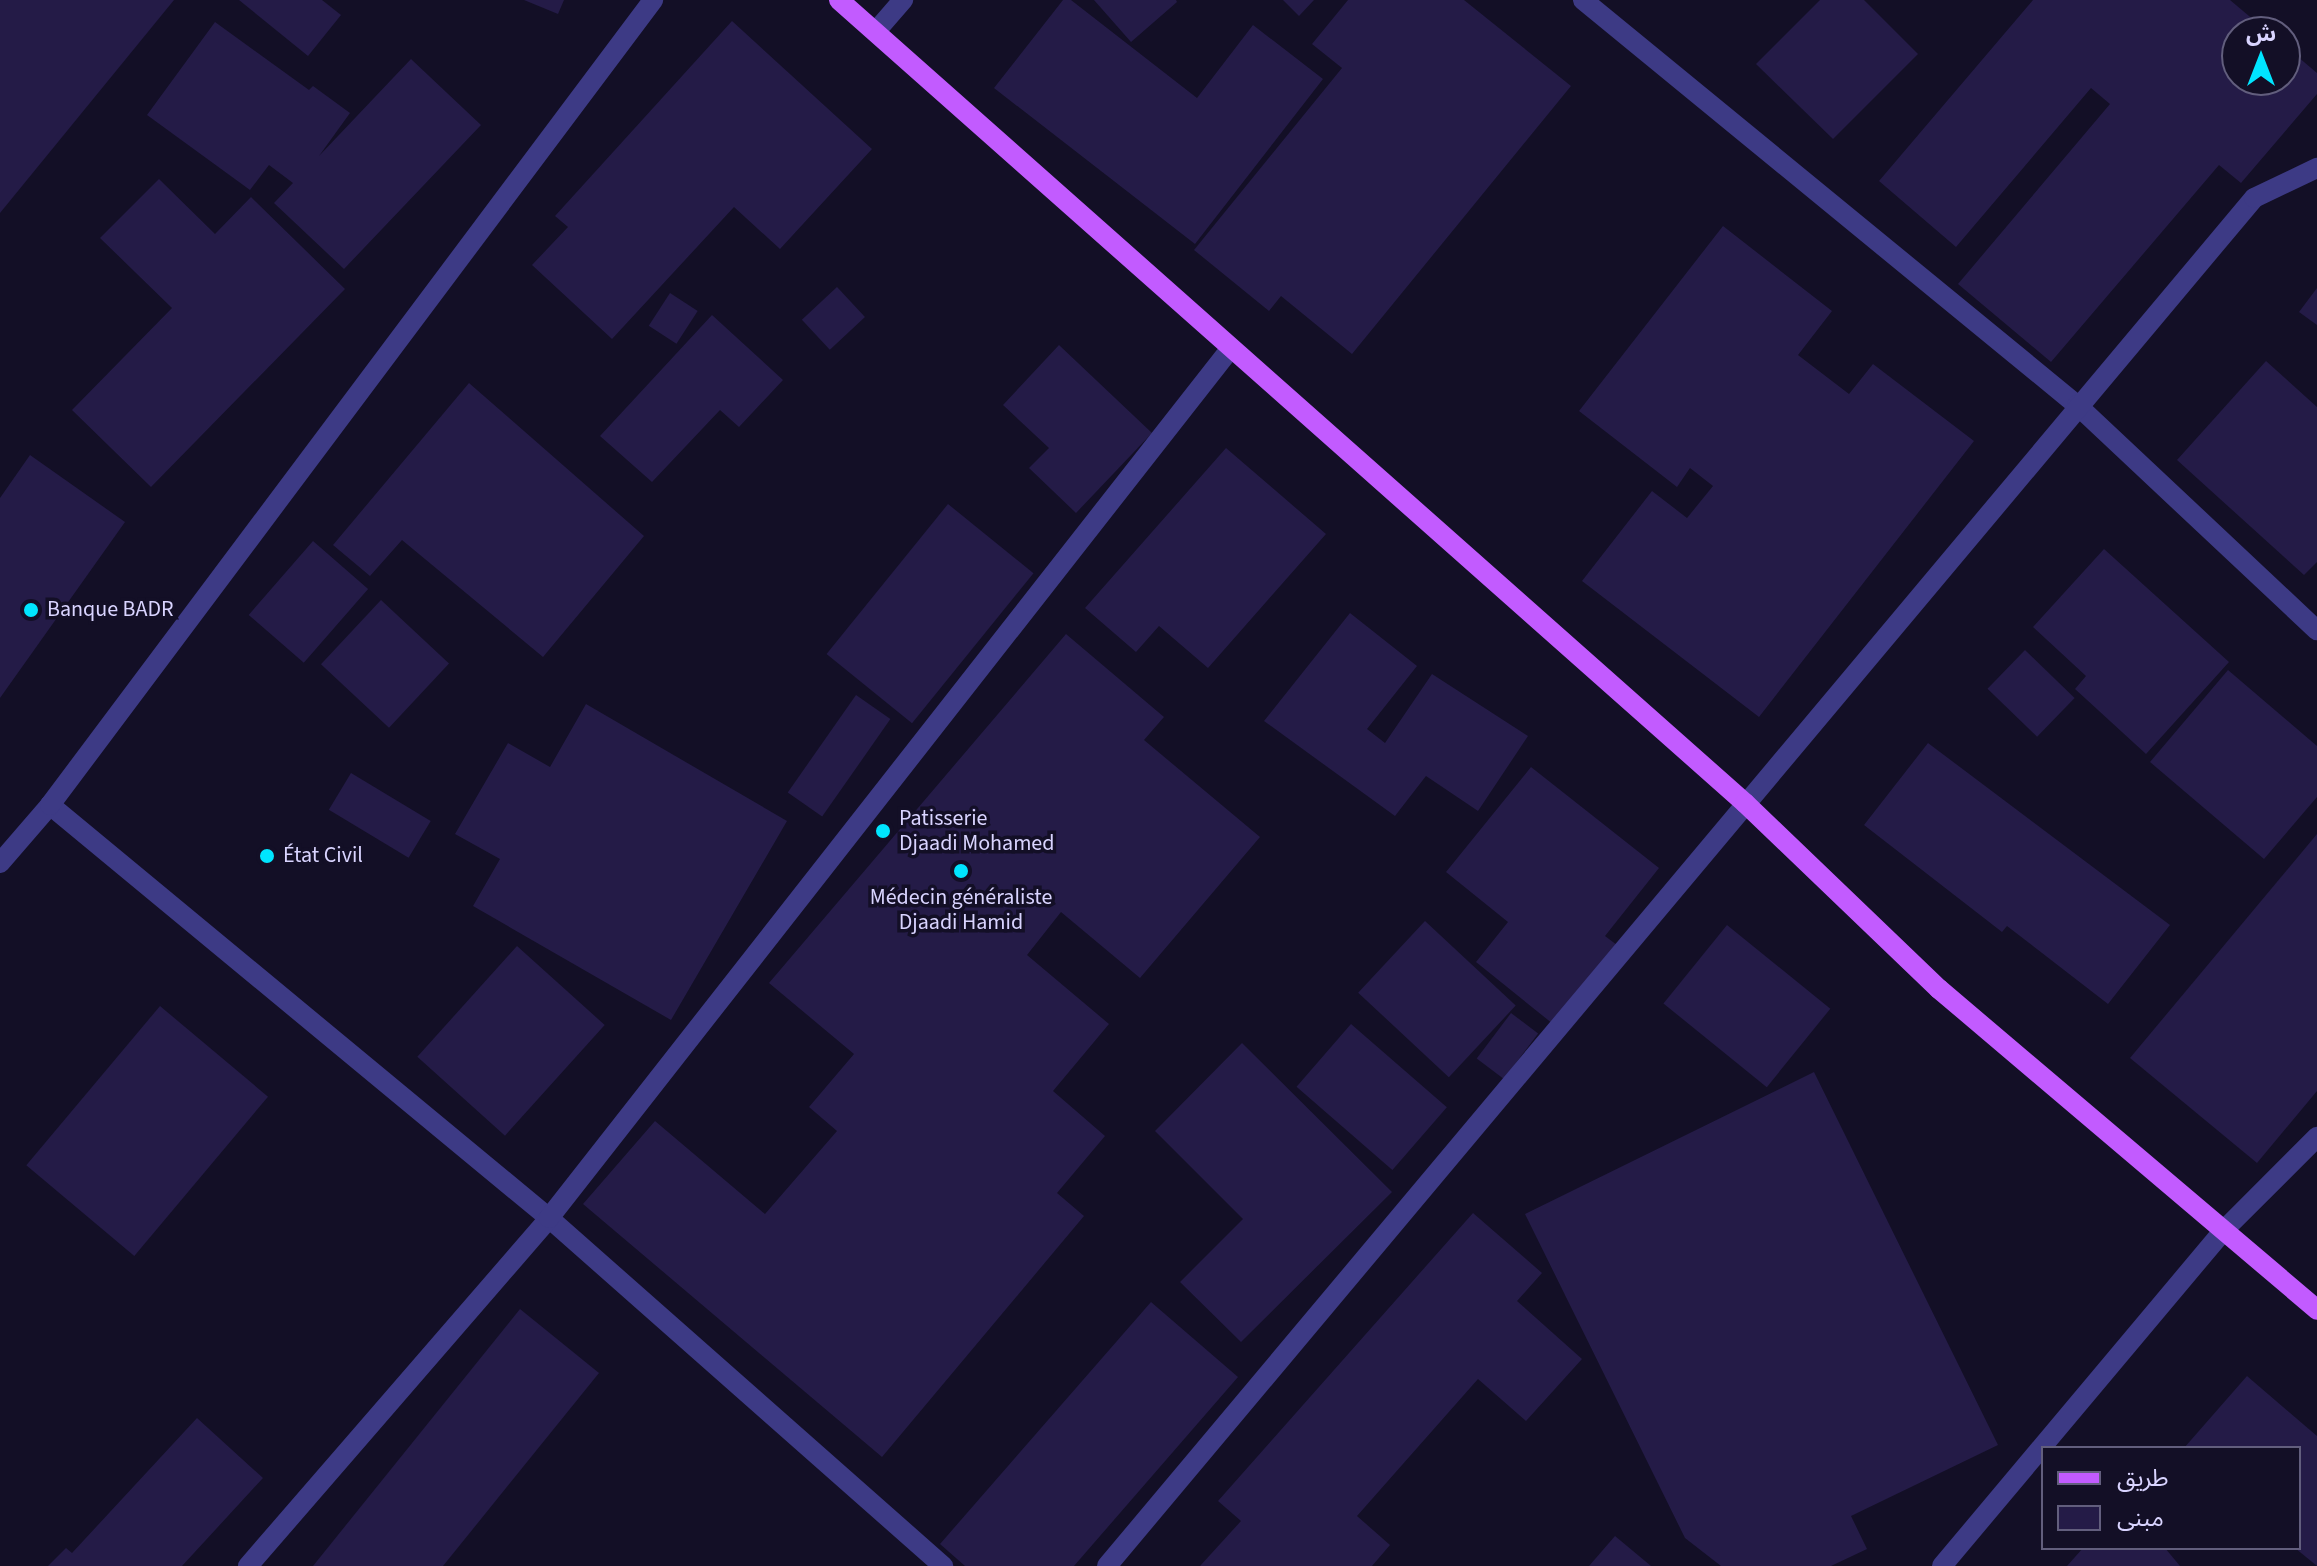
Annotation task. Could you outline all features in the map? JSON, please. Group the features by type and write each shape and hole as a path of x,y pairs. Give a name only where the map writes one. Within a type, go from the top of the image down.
{"main road":[{"path":"839,0 877,30 1745,803 1939,989 2317,1310"}],"street":[{"path":"0,863 50,805 653,0"},
{"path":"877,30 903,0"},
{"path":"1583,0 2077,405 2317,630"},
{"path":"1107,1566 2077,405 2254,198 2317,168"},
{"path":"248,1566 549,1218 1231,348"},
{"path":"50,805 549,1218 943,1566"},
{"path":"2043,1446 2224,1230 2317,1137"},
{"path":"1942,1566 2041,1448"}],"building":[{"path":"0,0 174,0 0,213"},
{"path":"239,0 322,0 341,15 308,56"},
{"path":"524,0 564,0 558,14"},
{"path":"1063,0 1071,0 1197,98 1253,25 1323,79 1195,244 994,88"},
{"path":"1094,0 1176,0 1177,2 1131,42"},
{"path":"1283,0 1314,0 1299,16"},
{"path":"1348,0 1464,0 1571,86 1352,354 1281,296 1269,311 1194,250 1342,68 1312,44"},
{"path":"1820,0 1864,0 1918,54 1833,139 1756,64"},
{"path":"2033,0 2230,0 2249,16 2221,16 2221,96 2301,96 2301,60 2317,73 2317,94 2241,183 2219,165 2051,362 1958,284 2110,104 2091,88 1956,247 1879,181"},
{"path":"732,21 872,149 780,249 734,207 612,339 532,265 568,227 555,216"},
{"path":"215,22 309,90 313,86 350,113 319,156 411,59 481,125 344,269 274,203 293,183 269,165 250,190 147,115"},
{"path":"159,179 215,234 251,197 345,289 151,487 72,410 172,308 100,238"},
{"path":"1723,226 1832,311 1798,355 1849,394 1873,364 1974,441 1759,717 1582,581 1652,491 1687,518 1713,486 1690,468 1677,487 1579,411"},
{"path":"837,287 865,317 830,350 802,320"},
{"path":"2317,288 2317,325 2299,312"},
{"path":"670,293 698,311 676,344 649,326"},
{"path":"712,315 783,380 739,427 720,410 652,482 600,436"},
{"path":"1059,345 1152,433 1076,513 1029,468 1049,448 1003,405"},
{"path":"2266,361 2317,407 2317,562 2304,575 2177,460"},
{"path":"469,383 644,536 543,657 402,540 370,576 333,545"},
{"path":"1226,448 1326,534 1208,668 1159,626 1136,652 1085,608"},
{"name":"Banque BADR","path":"30,455 125,522 0,698 0,498"},
{"path":"948,504 1033,573 912,723 827,654"},
{"path":"313,541 368,589 304,663 249,615"},
{"path":"2104,549 2229,662 2146,754 2075,689 2086,676 2033,627"},
{"path":"381,600 449,663 389,728 321,664"},
{"path":"1350,613 1417,666 1367,729 1385,743 1432,674 1528,736 1478,811 1426,776 1395,816 1264,721"},
{"path":"1066,634 1164,717 1144,740 1260,837 1140,978 1061,912 1027,955 1109,1024 1053,1091 1105,1136 1057,1193 1084,1216 882,1457 583,1204 655,1121 765,1214 837,1131 809,1107 854,1054 769,983"},
{"path":"2025,650 2075,698 2037,737 1987,689"},
{"path":"2228,670 2317,746 2317,797 2264,859 2150,762"},
{"path":"856,695 890,719 822,817 788,792"},
{"path":"586,704 787,821 671,1020 473,906 500,859 455,834 508,743 550,767"},
{"path":"1928,743 2170,925 2108,1004 2007,926 2002,932 1864,825"},
{"path":"1531,767 1659,868 1605,936 1617,945 1553,1024 1476,962 1508,922 1446,872"},
{"path":"351,773 431,821 409,858 329,810"},
{"path":"2317,834 2317,1091 2257,1163 2130,1058"},
{"path":"1425,921 1516,1006 1449,1077 1358,993"},
{"path":"1727,925 1830,1009 1767,1087 1663,1003"},
{"path":"517,946 605,1025 505,1136 417,1057"},
{"path":"160,1006 268,1097 134,1256 26,1165"},
{"path":"1511,1013 1538,1033 1504,1079 1477,1059"},
{"path":"1351,1024 1447,1107 1392,1170 1297,1087"},
{"path":"1242,1043 1392,1192 1241,1342 1180,1282 1243,1219 1155,1131"},
{"path":"1814,1072 1998,1445 1851,1516 1867,1549 1831,1566 1721,1566 1685,1538 1525,1214"},
{"path":"1473,1213 1542,1273 1517,1301 1582,1359 1526,1421 1478,1379 1357,1516 1390,1545 1372,1566 1200,1566 1241,1521 1218,1501"},
{"path":"1151,1302 1238,1377 1074,1566 965,1566 940,1544"},
{"path":"520,1309 599,1373 443,1566 313,1566"},
{"path":"2247,1376 2317,1436 2317,1566 2297,1550 2301,1550 2301,1446 2186,1446"},
{"path":"197,1418 263,1478 182,1566 48,1566 66,1548 72,1553"},
{"path":"1615,1536 1651,1566 1589,1566"},
{"path":"2081,1550 2167,1550 2180,1566 2067,1566"}],"place":[{"name":"Banque BADR","path":"31,610"},
{"name":"Patisserie Djaadi Mohamed","path":"883,831"},
{"name":"État Civil","path":"267,856"},
{"name":"Médecin généraliste Djaadi Hamid","path":"961,871"}]}
